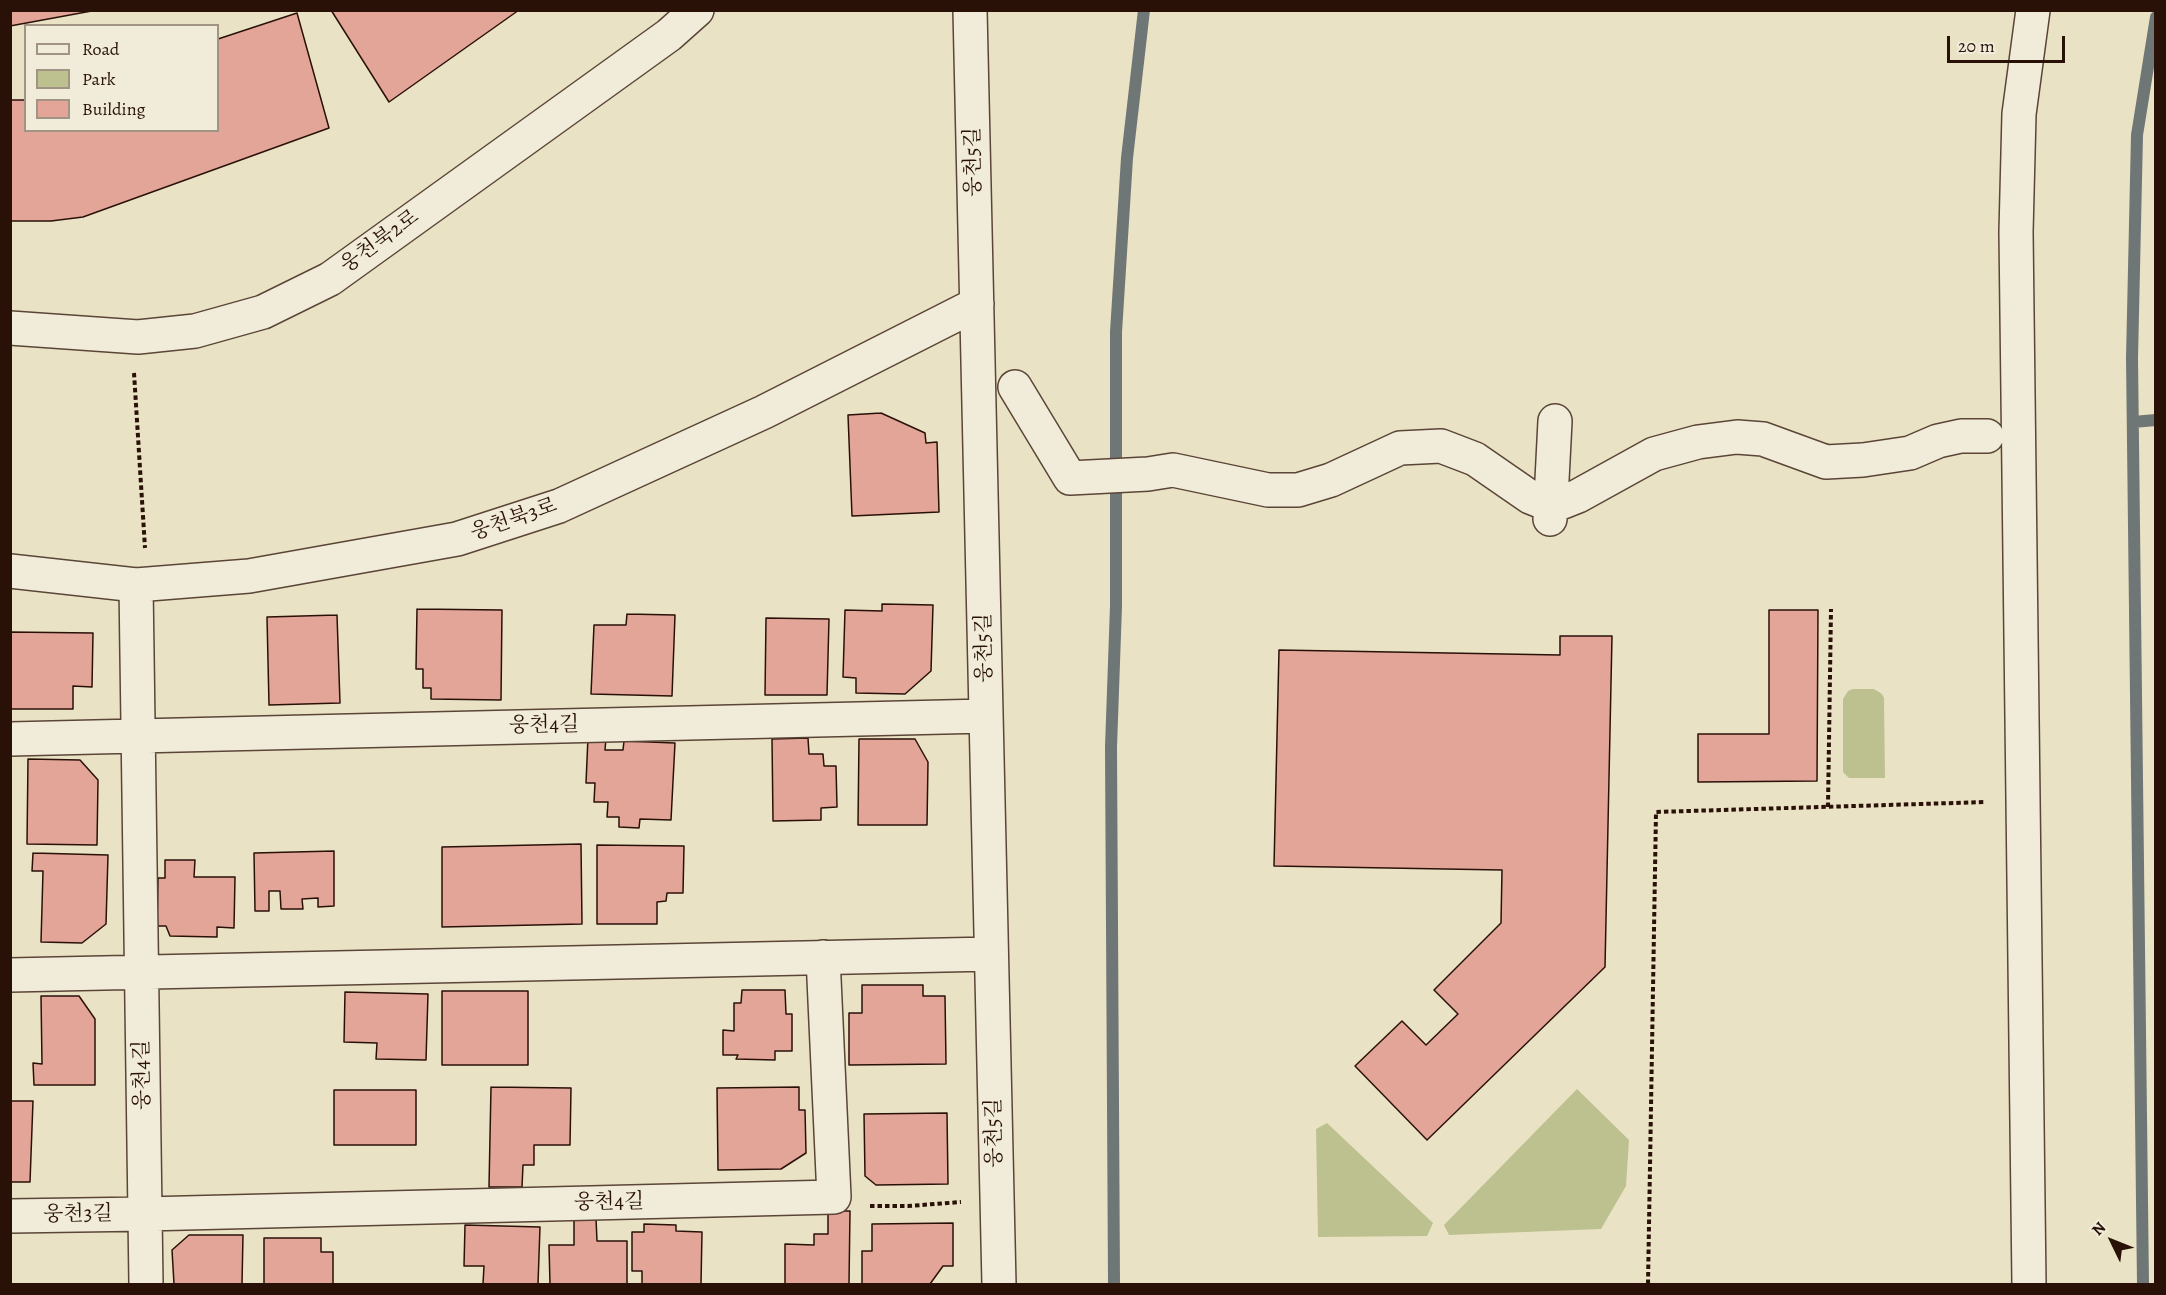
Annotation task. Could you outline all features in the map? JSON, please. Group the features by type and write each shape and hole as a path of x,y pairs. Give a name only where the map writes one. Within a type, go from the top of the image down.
{"street":[{"name":"웅천북2로","path":"10,327 138,337 195,331 263,312 330,279 669,34 697,10"},
{"name":"웅천5길","path":"970,10 999,1284"},
{"path":"2029,1284 2016,232 2019,114 2033,10"},
{"name":"웅천북3로","path":"10,571 142,585 249,576 457,539 559,506 764,412 977,304"},
{"path":"1015,387 1070,478 1148,474 1173,470 1268,490 1298,490 1331,480 1400,448 1441,446 1475,459 1530,497 1540,501 1550,511"},
{"path":"1550,511 1555,421"},
{"path":"1550,511 1654,454 1698,442 1737,437 1763,439 1826,462 1863,460 1910,453 1938,441 1961,436 1987,436"},
{"name":"웅천4길","path":"142,585 138,736 146,1284"},
{"name":"웅천4길","path":"138,736 986,716"},
{"path":"10,739 138,736"},
{"path":"10,975 991,954"},
{"path":"824,957 834,1197"},
{"name":"웅천4길","path":"145,1214 834,1197"},
{"name":"웅천3길","path":"10,1216 145,1214"}],"path":[{"path":"131,336 142,585"},
{"path":"1828,807 1831,609"},
{"path":"1648,1284 1656,812 1989,802"},
{"path":"834,1197 865,1206 908,1206 997,1200"}],"green space":[{"path":"1874,689 1884,698 1885,778 1849,778 1843,772 1843,699 1848,691"},
{"path":"1577,1089 1629,1140 1626,1186 1601,1229 1449,1235 1444,1225"},
{"path":"1327,1123 1433,1223 1427,1236 1318,1237 1316,1129"}],"building":[{"path":"10,10 97,10 10,26"},
{"path":"331,10 519,10 389,102"},
{"path":"297,13 329,128 83,217 51,221 10,221 10,100 24,100 24,132 219,132 219,39"},
{"path":"881,413 925,433 926,443 937,442 939,512 852,516 848,415"},
{"path":"882,604 933,605 931,671 905,694 856,693 856,678 843,677 845,610 882,611"},
{"path":"417,609 502,610 501,700 431,699 431,688 423,688 423,669 416,669"},
{"path":"1769,610 1818,610 1817,781 1698,782 1698,734 1769,734"},
{"path":"627,614 675,615 672,696 591,694 594,625 626,625"},
{"path":"337,615 340,703 269,705 267,617"},
{"path":"766,618 829,619 827,695 765,695"},
{"path":"10,632 93,633 92,687 73,686 73,709 10,709"},
{"path":"1560,636 1612,636 1605,967 1427,1140 1355,1066 1402,1021 1426,1045 1458,1014 1434,990 1501,923 1502,870 1274,866 1279,650 1560,655"},
{"path":"588,737 606,738 605,750 623,750 624,741 675,743 671,820 640,819 639,828 619,827 619,817 607,817 608,802 594,802 595,783 586,783"},
{"path":"808,738 809,754 823,754 824,766 836,766 837,807 821,808 821,820 773,821 772,739"},
{"path":"859,739 915,739 928,762 927,825 858,825"},
{"path":"28,759 80,760 98,780 97,845 27,844"},
{"path":"581,844 582,924 442,927 442,847"},
{"path":"597,845 684,846 683,893 667,893 666,901 657,902 657,924 597,924"},
{"path":"334,851 334,906 318,907 318,898 302,899 303,909 281,909 280,891 269,891 269,911 255,911 254,853"},
{"path":"33,853 108,855 106,924 82,943 41,942 43,871 32,871"},
{"path":"165,860 195,860 194,877 235,877 234,928 217,927 217,937 170,936 166,926 157,926 158,878 165,878"},
{"path":"862,985 923,985 923,996 945,996 946,1064 849,1065 849,1013 862,1013"},
{"path":"742,990 785,990 786,1014 792,1014 792,1051 775,1051 775,1060 736,1059 738,1055 723,1055 723,1030 734,1031 734,1003 741,1003"},
{"path":"442,991 528,991 528,1065 442,1065"},
{"path":"345,992 428,994 426,1060 376,1059 377,1043 344,1042"},
{"path":"41,996 79,996 95,1019 95,1085 34,1085 33,1063 42,1064"},
{"path":"491,1087 571,1088 570,1145 534,1145 534,1165 523,1165 522,1187 489,1187"},
{"path":"799,1087 799,1110 805,1110 806,1153 781,1169 718,1170 717,1088"},
{"path":"334,1090 416,1090 416,1145 334,1145"},
{"path":"10,1101 33,1101 30,1182 10,1182"},
{"path":"947,1113 948,1184 876,1185 865,1176 864,1114"},
{"path":"828,1211 850,1211 849,1284 785,1284 785,1244 814,1245 814,1234 828,1234"},
{"path":"596,1218 597,1241 627,1241 627,1284 550,1284 549,1245 574,1245 574,1219"},
{"path":"953,1223 953,1266 943,1266 930,1284 862,1284 862,1251 872,1251 872,1224"},
{"path":"644,1224 676,1225 676,1231 702,1232 701,1284 642,1284 642,1271 632,1271 632,1232 644,1232"},
{"path":"465,1225 540,1227 538,1284 483,1284 484,1266 464,1266"},
{"path":"189,1235 243,1235 242,1284 174,1284 172,1250"},
{"path":"264,1238 321,1238 321,1252 333,1252 333,1284 264,1284"}],"waterway":[{"path":"1114,1284 1111,747 1116,606 1116,332 1127,158 1144,10"},
{"path":"2143,1284 2132,358 2137,135 2156,17"},
{"path":"2133,422 2156,420"}]}
